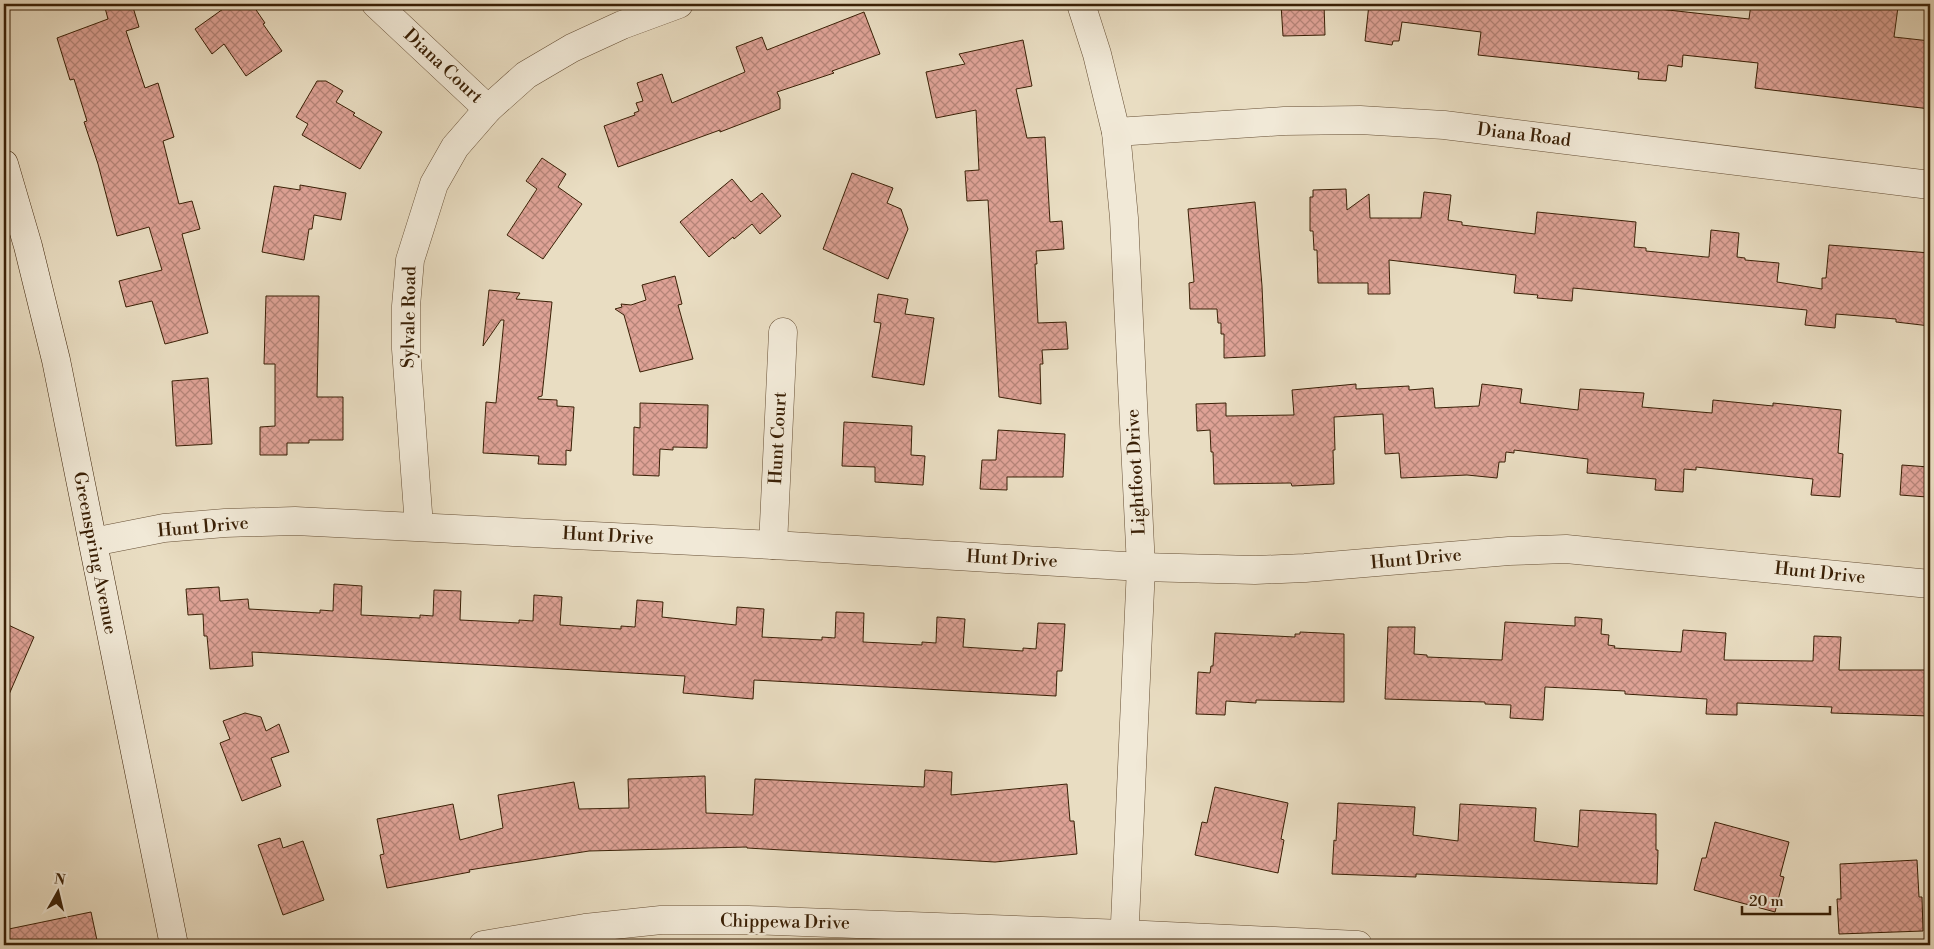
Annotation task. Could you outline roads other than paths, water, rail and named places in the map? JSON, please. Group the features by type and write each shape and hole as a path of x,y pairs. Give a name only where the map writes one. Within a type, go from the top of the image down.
{"street":[{"name":"Diana Court","path":"376,4 488,109"},
{"name":"Sylvale Road","path":"419,526 406,349 406,306 410,260 434,184 455,147 488,109 526,75 572,48 622,25 679,4"},
{"name":"Lightfoot Drive","path":"1081,4 1097,54 1116,132 1124,218 1141,567 1124,939"},
{"name":"Diana Road","path":"1116,132 1284,121 1360,120 1444,125 1930,185"},
{"name":"Greenspring Avenue","path":"4,164 28,246 56,360 174,945"},
{"name":"Hunt Court","path":"773,544 783,332"},
{"name":"Hunt Drive","path":"93,542 164,528 225,523 294,521 773,544 1141,567 1255,570 1305,568 1509,551 1566,549 1930,584"},
{"name":"Chippewa Drive","path":"482,945 586,936 662,920 748,920 1124,939 1358,945"}]}
